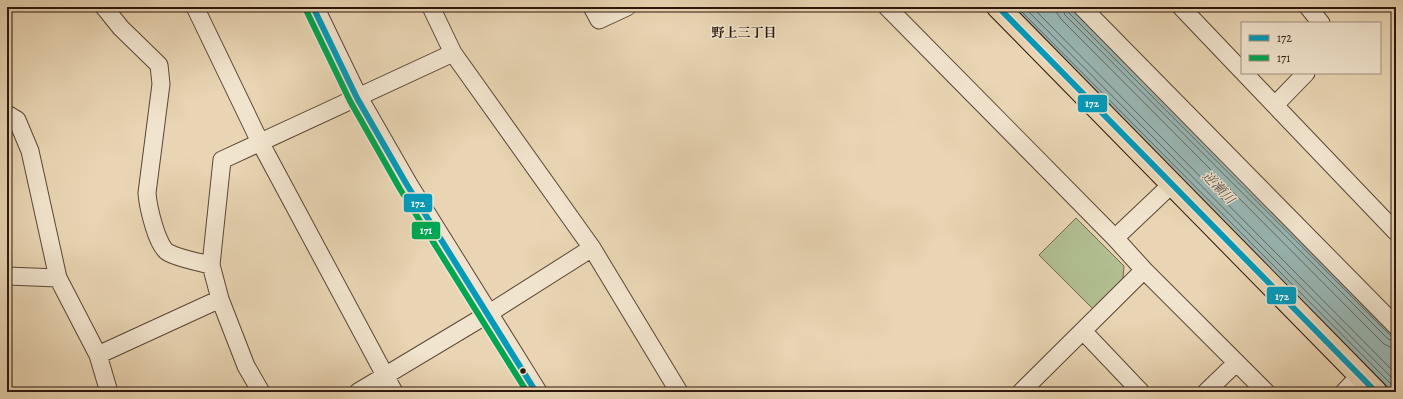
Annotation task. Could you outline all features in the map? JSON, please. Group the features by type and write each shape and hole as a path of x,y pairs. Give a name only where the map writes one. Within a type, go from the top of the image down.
{"main road":[{"path":"998,7 1376,392"}],"street":[{"path":"104,7 121,28 159,65 161,84 147,193 148,207 160,243 167,253 211,265"},
{"path":"196,7 260,142 384,377 394,392"},
{"path":"313,7 357,98 407,185 536,392"},
{"path":"430,7 452,53 592,248 679,392"},
{"path":"592,7 599,20 628,7"},
{"path":"887,7 1115,238 1144,270 1266,392"},
{"path":"1082,7 1396,324"},
{"path":"1181,7 1241,70"},
{"path":"1308,7 1320,22"},
{"path":"261,392 246,366 220,298 211,265 222,160 452,53"},
{"path":"1245,74 1396,232"},
{"path":"1275,105 1305,74"},
{"path":"8,113 17,120 30,152 58,278 98,355 109,392"},
{"path":"1115,238 1172,184"},
{"path":"358,392 488,314 592,248"},
{"path":"1021,392 1144,270"},
{"path":"7,276 58,278"},
{"path":"98,355 220,298"},
{"path":"1083,331 1141,392"},
{"path":"1206,392 1236,363"},
{"path":"1344,392 1360,375"}],"green space":[{"path":"1076,218 1124,266 1123,278 1094,310 1039,255"}],"water":[{"name":"逆瀬川","path":"1011,7 1070,7 1396,334 1396,392 1393,392"}],"transit line":[{"name":"172","path":"313,7 357,98 407,185 536,392"},
{"name":"172","path":"998,7 1376,392"},
{"name":"171","path":"306,10 350,101 400,189 527,392"}],"district":[{"name":"野上三丁目","path":"744,32"}]}
